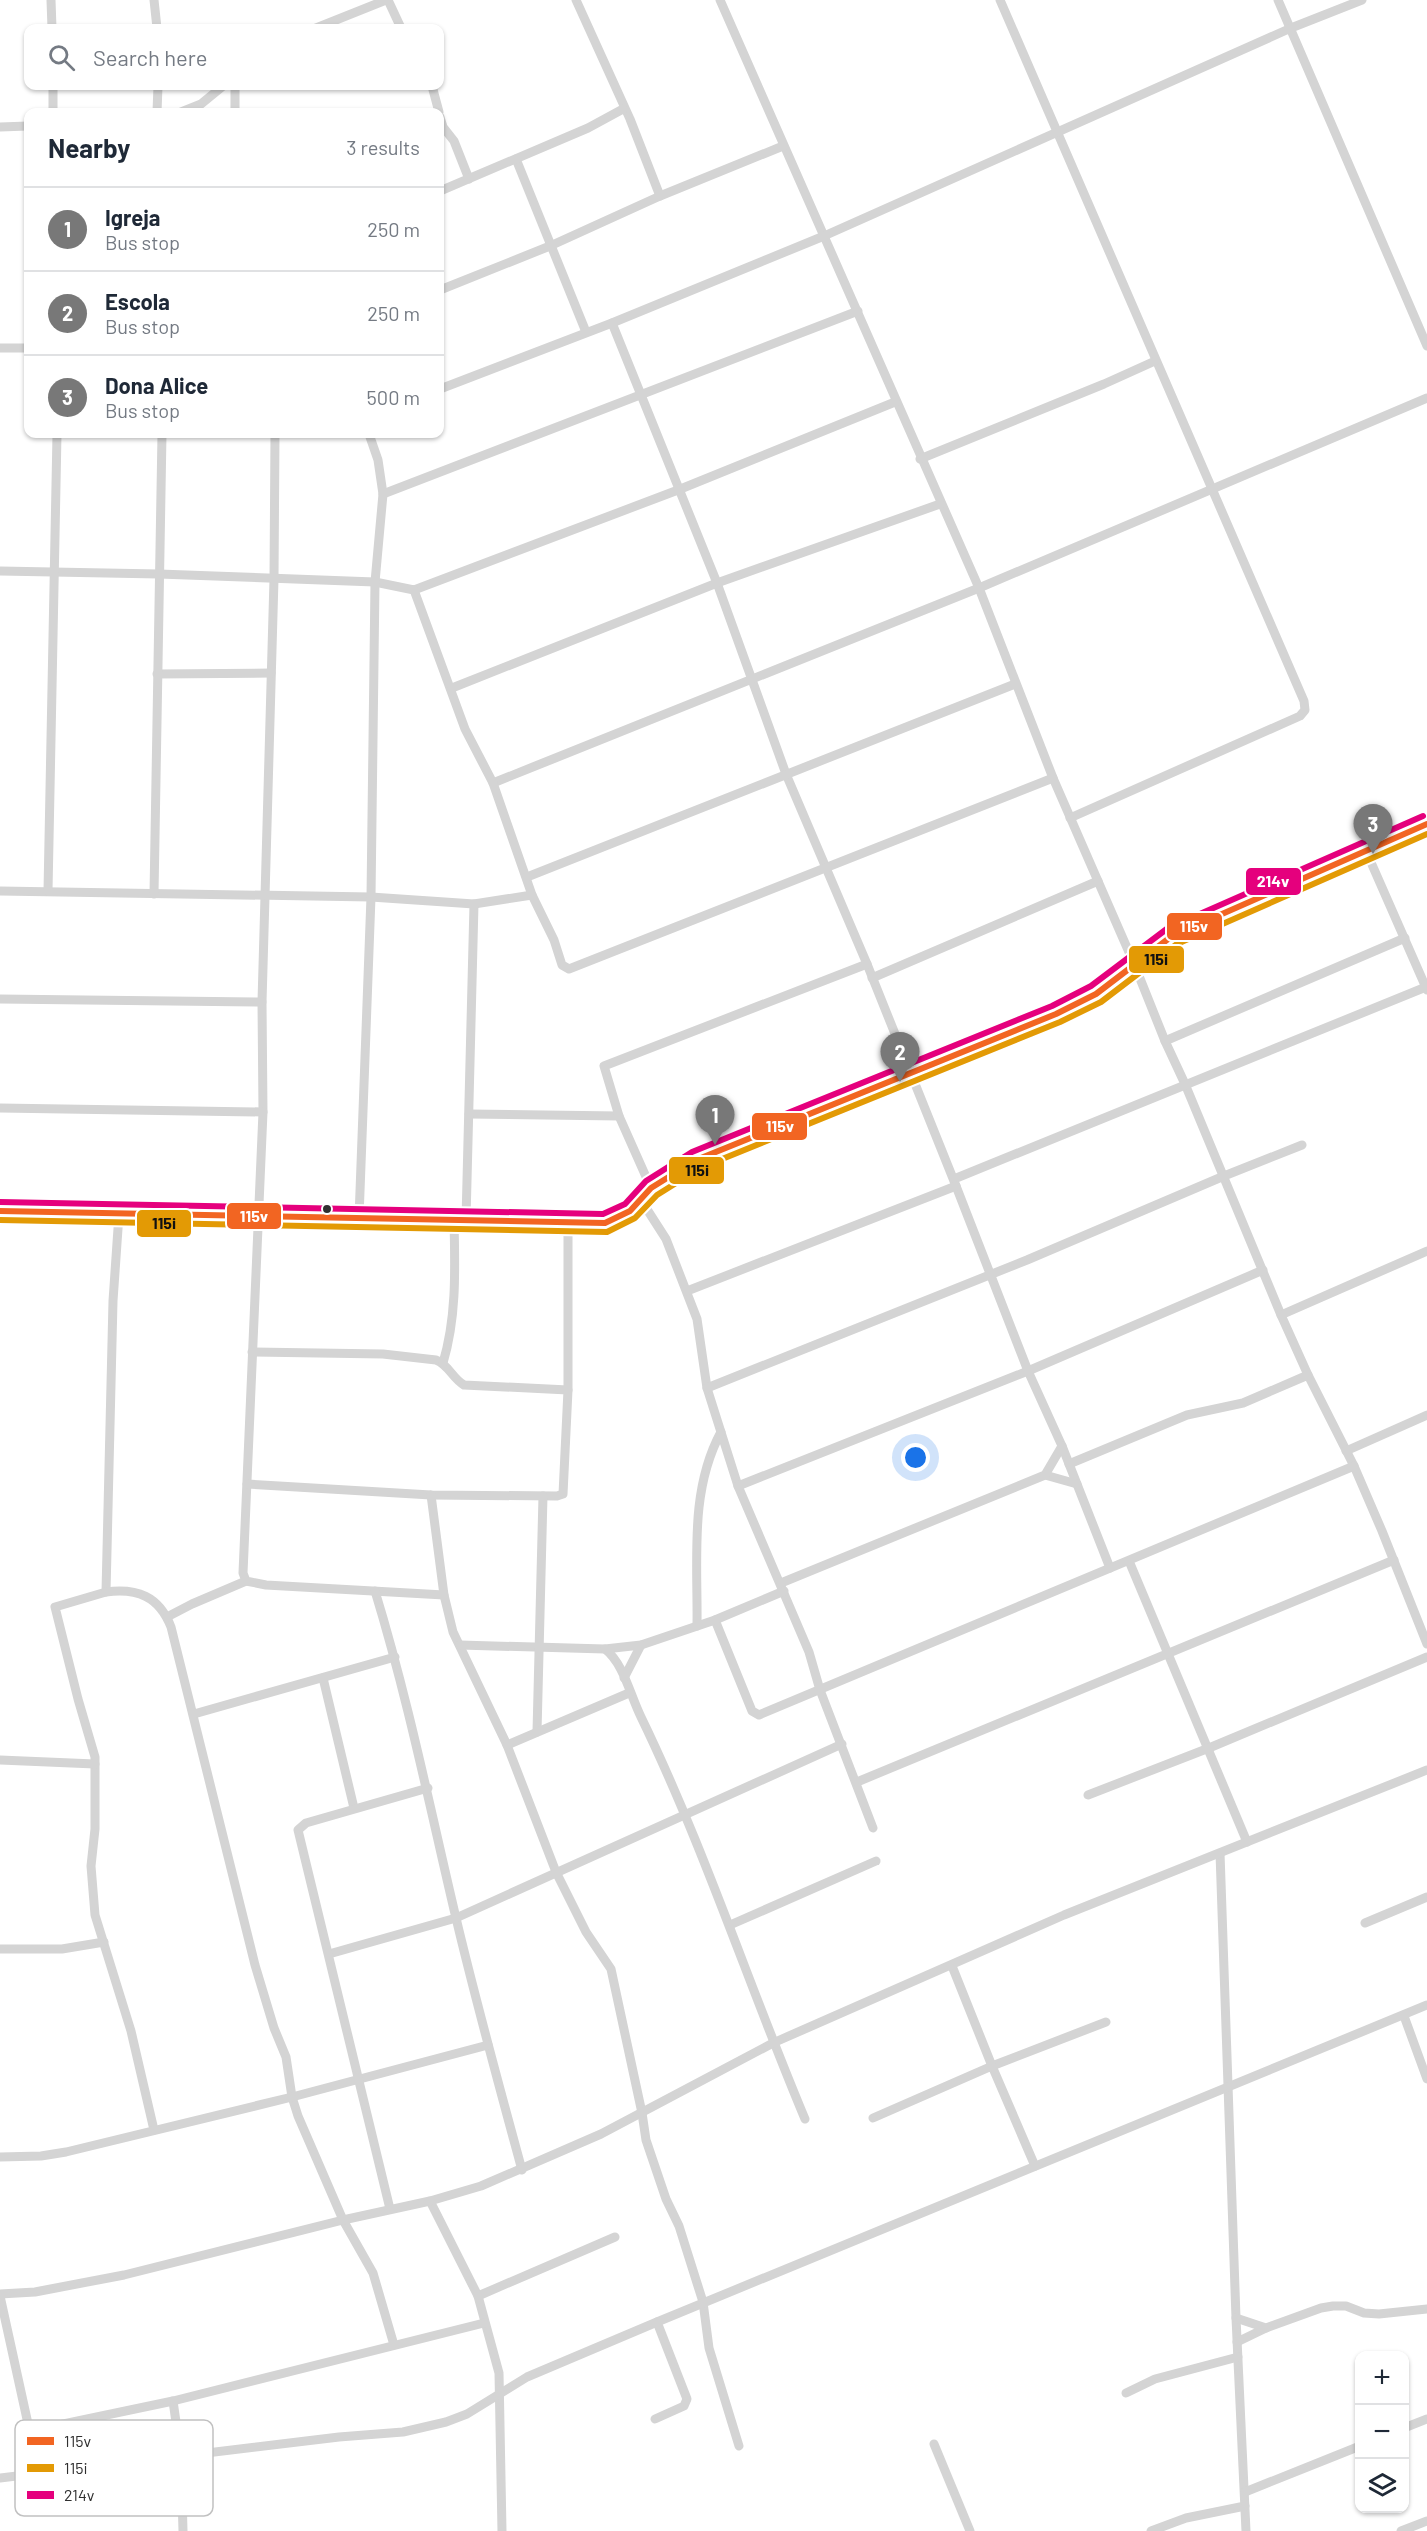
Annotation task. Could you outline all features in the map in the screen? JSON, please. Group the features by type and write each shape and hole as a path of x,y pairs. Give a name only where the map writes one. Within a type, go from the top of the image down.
{"street":[{"path":"51,0 52,24"},
{"path":"154,0 157,24"},
{"path":"326,24 384,0 399,24"},
{"path":"576,0 660,196"},
{"path":"720,0 858,311 895,402 979,588 1053,778 1135,966 1281,1315 1308,1375 1354,1466 1427,1644"},
{"path":"1000,0 1055,132 1304,701 1305,710 1300,716 1070,818"},
{"path":"1278,0 1427,346"},
{"path":"444,387 824,236 1291,28 1362,0"},
{"path":"53,90 53,108"},
{"path":"157,108 158,90"},
{"path":"191,108 201,104 218,90"},
{"path":"235,90 235,108"},
{"path":"433,90 437,108"},
{"path":"444,189 588,128 623,109"},
{"path":"0,126 24,126"},
{"path":"444,128 453,141 469,179"},
{"path":"444,288 550,246 660,196 783,146"},
{"path":"516,159 586,332"},
{"path":"383,494 858,311"},
{"path":"612,322 717,584 786,774 867,964 1028,1371 1062,1446 1110,1568"},
{"path":"0,348 24,348"},
{"path":"921,459 1155,361"},
{"path":"493,783 979,588 1427,398"},
{"path":"0,571 375,582 414,590 678,490 895,402"},
{"path":"48,891 57,438"},
{"path":"154,894 162,438"},
{"path":"246,1581 243,1573 263,1113 262,1002 274,579 274,438"},
{"path":"359,1218 371,897 375,582 383,494 378,459 370,438"},
{"path":"452,688 717,584 940,504"},
{"path":"414,590 475,752 493,783 531,895 551,934 562,965 569,969 1053,778"},
{"path":"158,674 271,673"},
{"path":"527,878 1015,684"},
{"path":"0,1211 605,1223 622,1216 651,1188 681,1167 715,1151 1056,1014 1096,994 1172,936 1427,824"},
{"path":"687,1291 955,1182 1185,1084 1426,988 1366,851"},
{"path":"872,978 1098,881"},
{"path":"0,891 371,897 474,904 531,895"},
{"path":"443,1363 453,1312 469,1114 474,904"},
{"path":"1165,1041 1404,938"},
{"path":"651,1188 619,1116 604,1066 867,964"},
{"path":"0,999 262,1002"},
{"path":"0,1108 263,1113"},
{"path":"469,1114 619,1116"},
{"path":"707,1388 990,1275 1302,1145"},
{"path":"641,1200 666,1239 687,1291 697,1319 707,1388 738,1486 808,1652 820,1690 873,1828"},
{"path":"106,1592 113,1301 119,1214"},
{"path":"247,1484 431,1495 561,1496 564,1492 568,1390 568,1224"},
{"path":"1281,1315 1427,1251"},
{"path":"738,1486 1028,1371 1263,1270"},
{"path":"252,1352 383,1354 436,1360 443,1363 457,1381 464,1385 568,1390"},
{"path":"1069,1464 1187,1415 1243,1403 1308,1375"},
{"path":"1346,1450 1427,1415"},
{"path":"697,1626 699,1491 711,1450 721,1432"},
{"path":"460,1645 605,1648 641,1645 715,1620 782,1587 1045,1475 1062,1446"},
{"path":"715,1620 753,1714 759,1715 1354,1466"},
{"path":"1045,1475 1077,1484"},
{"path":"431,1495 449,1622 507,1745 556,1872 586,1932 611,1969 645,2134 651,2156 679,2226 703,2302 709,2348 739,2446"},
{"path":"537,1732 541,1646 543,1496"},
{"path":"857,1782 1394,1560"},
{"path":"1130,1561 1247,1842"},
{"path":"167,1617 246,1581 266,1585 444,1595"},
{"path":"375,1591 395,1657 428,1788 456,1918 522,2170"},
{"path":"154,2130 131,2031 95,1915 92,1893 96,1764 55,1606 106,1592 135,1592 150,1596 167,1617 177,1644 255,1965 274,2028 286,2057 292,2097 313,2155 343,2220 373,2273 394,2345"},
{"path":"624,1678 641,1645"},
{"path":"605,1648 612,1655 624,1678 730,1925 773,2043 805,2119"},
{"path":"194,1714 395,1657"},
{"path":"1088,1795 1209,1748 1427,1657"},
{"path":"323,1678 354,1808"},
{"path":"507,1745 629,1693"},
{"path":"329,1954 456,1918 842,1744"},
{"path":"0,1760 96,1764"},
{"path":"28,2420 0,2295 45,2291 124,2276 343,2220 430,2201 481,2186 522,2170 642,2113 773,2043 1064,1915 1427,1770"},
{"path":"390,2209 298,1830 306,1823 428,1788"},
{"path":"1220,1853 1236,2318 1246,2531"},
{"path":"730,1925 876,1861"},
{"path":"1365,1923 1427,1897"},
{"path":"0,1949 62,1949 104,1942"},
{"path":"952,1966 1035,2166"},
{"path":"213,2453 403,2432 467,2414 527,2377 703,2302 1427,2005"},
{"path":"1404,2016 1427,2079"},
{"path":"873,2118 992,2066 1106,2022"},
{"path":"0,2157 41,2156 66,2152 292,2097 488,2045"},
{"path":"430,2201 478,2296 499,2373 502,2531"},
{"path":"478,2296 615,2237"},
{"path":"1237,2342 1321,2307 1333,2306 1379,2314 1427,2309"},
{"path":"1236,2318 1266,2328"},
{"path":"655,2419 684,2406 687,2399 657,2322"},
{"path":"82,2420 173,2401 484,2323"},
{"path":"1126,2393 1155,2379 1238,2357"},
{"path":"173,2401 176,2420"},
{"path":"1409,2426 1427,2419"},
{"path":"934,2444 970,2531"},
{"path":"1245,2492 1355,2448"},
{"path":"0,2478 15,2476"},
{"path":"1151,2531 1186,2518 1245,2506"},
{"path":"183,2516 183,2531"},
{"path":"1401,2531 1427,2521"}],"transit line":[{"name":"214v","path":"0,1202 603,1214 625,1204 646,1181 692,1152 1052,1006 1091,986 1168,928 1423,816"},
{"name":"115v","path":"0,1211 605,1223 630,1211 651,1188 696,1160 1056,1014 1096,994 1172,936 1427,824"},
{"name":"115i","path":"0,1220 607,1232 635,1218 657,1195 700,1168 1060,1022 1101,1002 1177,944 1427,834"}],"place":[{"name":"Dona Alice","path":"1373,854"},
{"name":"Escola","path":"900,1082"},
{"name":"Igreja","path":"715,1145"}]}
